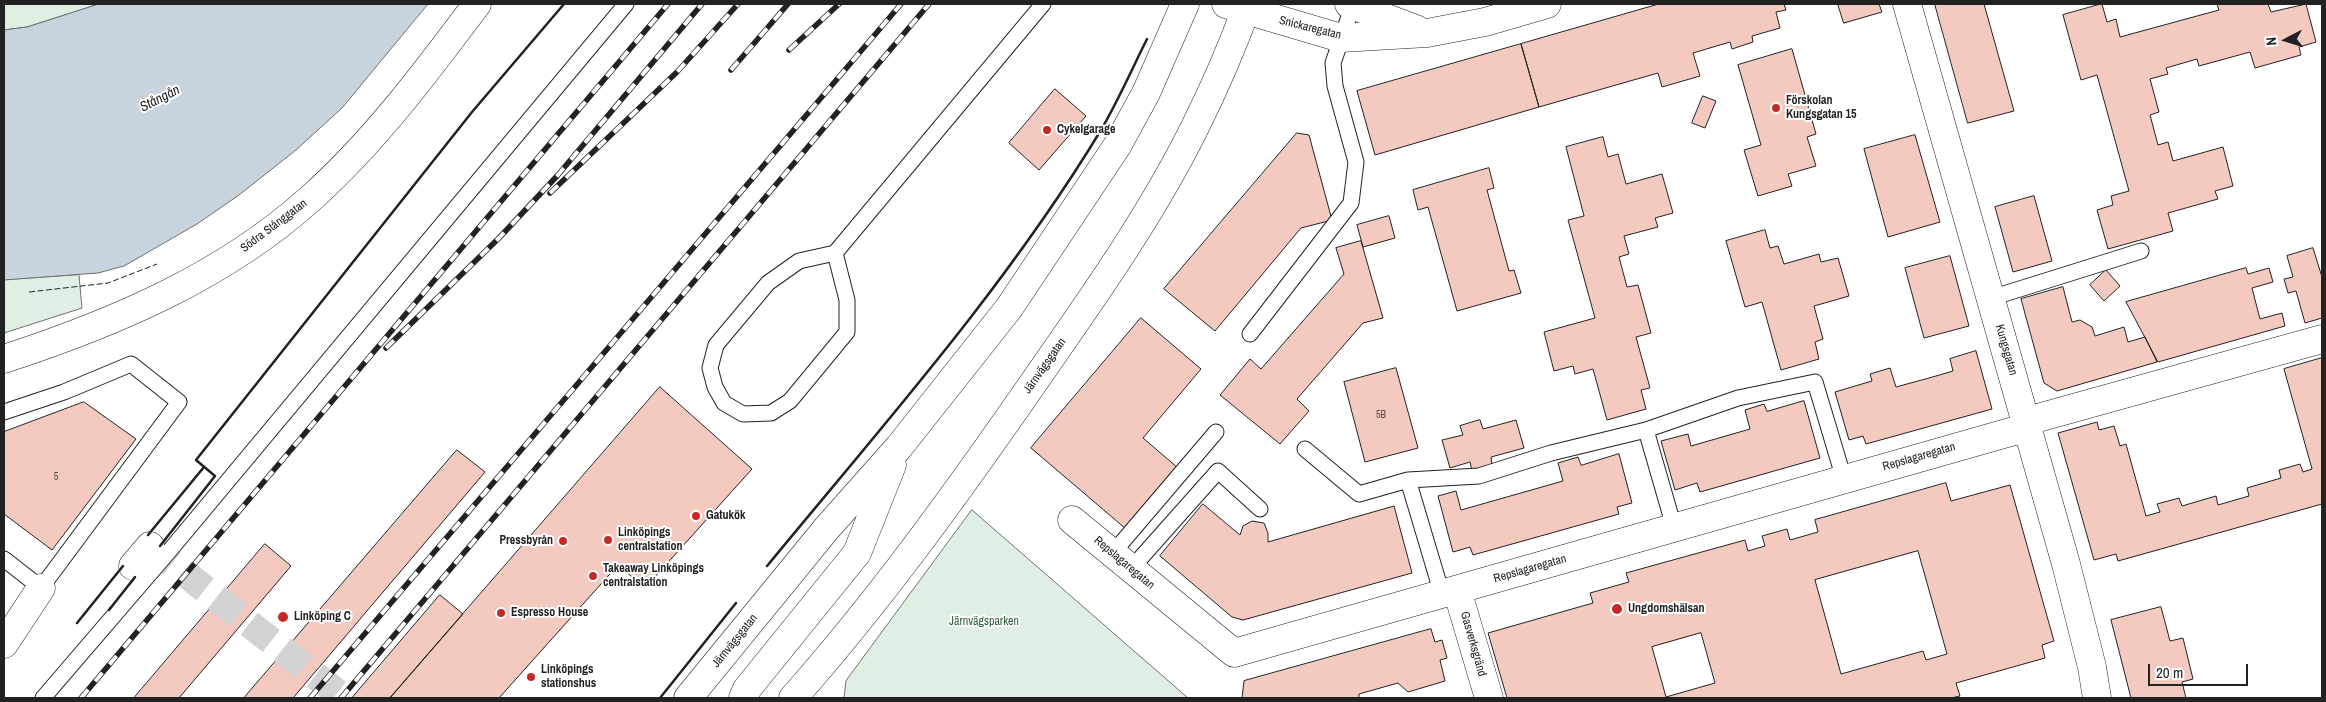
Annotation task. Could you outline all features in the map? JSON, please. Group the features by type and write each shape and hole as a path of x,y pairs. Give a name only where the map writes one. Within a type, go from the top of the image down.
{"street":[{"name":"Södra Stånggatan","path":"4,359 74,335 146,304 215,268 250,246 309,200 339,171 428,68 477,4"},
{"name":"Järnvägsgatan","path":"688,698 827,528 899,447 1009,308 1117,146 1146,93 1186,4"},
{"path":"1351,4 1427,33"},
{"name":"Snickaregatan","path":"1240,6 1341,38 1427,33 1483,13 1547,4"},
{"name":"Kungsgatan","path":"1907,4 2027,424 2092,667 2097,698"},
{"name":"Järnvägsgatan","path":"793,698 827,660 963,484 1106,276 1155,199 1195,128 1240,6"},
{"name":"Repslagaregatan","path":"1072,520 1234,653 1844,479 2322,339"},
{"name":"Järnvägsgatan","path":"742,698 857,554 899,447"},
{"path":"4,644 41,588"},
{"name":"Gasverksgränd","path":"1450,592 1489,698"},
{"path":"822,698 827,660"}],"lane":[{"path":"43,698 171,549 626,4"},
{"path":"835,253 847,300 847,332 790,401 770,413 743,414 724,403 710,368 716,344 768,283 799,260 835,253 1043,4"},
{"path":"1250,334 1351,203 1356,162 1335,86 1333,63 1351,4"},
{"path":"1991,298 2140,251"},
{"path":"4,412 64,392 131,364 179,402 41,588 4,559"},
{"path":"1305,449 1359,494 1408,480 1479,476 1552,453 1646,430 1738,398 1815,382 1844,479"},
{"path":"1646,430 1674,527"},
{"path":"1121,562 1216,432"},
{"path":"1121,562 1218,471 1260,509"},
{"path":"1408,480 1450,592"}],"green space":[{"path":"4,4 99,4 27,27 4,30"},
{"path":"79,275 82,308 4,333 4,280"},
{"name":"Järnvägsparken","path":"972,510 1188,698 844,698 846,681"}],"water":[{"name":"Stångån","path":"99,4 428,4 342,108 296,150 239,195 197,224 124,266 98,273 4,280 4,30 27,27"}],"building":[{"path":"1659,4 1784,4 1786,10 1776,12 1780,28 1752,36 1753,42 1732,49 1730,42 1693,53 1700,76 1662,87 1658,73 1539,107 1521,44"},
{"path":"1838,4 1879,4 1882,12 1844,23"},
{"path":"1935,4 1984,4 2014,111 1968,123"},
{"path":"2102,4 2107,22 2116,19 2120,37 2219,10 2217,4 2268,4 2271,12 2306,4 2316,42 2299,47 2301,55 2255,68 2250,52 2199,66 2197,59 2166,68 2168,74 2150,79 2159,112 2150,115 2158,145 2168,142 2173,161 2223,147 2233,186 2215,191 2218,199 2168,213 2173,231 2108,249 2097,210 2113,205 2111,196 2129,191 2097,75 2081,80 2063,15"},
{"path":"1521,44 1539,107 1375,155 1357,91"},
{"path":"1792,49 1816,134 1807,137 1816,166 1788,174 1792,186 1758,196 1744,150 1761,145 1738,65"},
{"name":"Cykelgarage","path":"1055,89 1086,116 1039,170 1009,143"},
{"path":"1703,96 1716,101 1705,128 1692,123"},
{"path":"1297,133 1309,135 1332,220 1301,228 1215,331 1164,289"},
{"path":"1915,135 1940,222 1888,237 1864,149"},
{"path":"1603,137 1608,157 1618,154 1626,184 1662,174 1673,213 1655,218 1658,227 1624,236 1629,254 1619,257 1627,287 1638,285 1651,333 1636,337 1650,388 1641,390 1646,409 1607,420 1593,369 1575,374 1573,366 1554,371 1544,332 1595,318 1568,220 1584,216 1566,147"},
{"path":"1489,168 1494,188 1487,190 1509,271 1514,270 1521,293 1457,311 1428,207 1418,210 1413,190"},
{"path":"2034,196 2052,261 2013,272 1995,207"},
{"path":"1389,216 1395,238 1363,247 1357,225"},
{"path":"1765,230 1770,248 1778,246 1784,264 1819,254 1821,262 1838,258 1849,296 1814,306 1823,339 1815,342 1819,359 1781,370 1762,302 1745,307 1726,241"},
{"path":"1361,241 1383,318 1363,323 1297,399 1309,411 1280,444 1220,395 1250,359 1261,369 1344,274 1336,248"},
{"path":"2313,248 2322,277 2322,318 2305,323 2296,291 2288,293 2284,279 2293,277 2287,256"},
{"path":"1950,256 1969,326 1924,338 1905,268"},
{"path":"2246,268 2248,274 2269,268 2273,282 2252,288 2260,319 2282,313 2285,326 2158,362 2126,302"},
{"path":"2106,270 2120,286 2104,301 2090,285"},
{"path":"2063,287 2072,322 2080,320 2092,327 2095,336 2124,327 2128,342 2145,337 2157,362 2057,391 2044,383 2021,299"},
{"path":"1141,318 1201,369 1143,438 1178,468 1126,529 1031,448"},
{"path":"1976,351 1992,409 1866,444 1863,436 1849,440 1835,392 1872,381 1870,374 1890,368 1896,387 1929,378 1953,371 1950,359"},
{"path":"2322,358 2322,504 2118,561 2116,554 2094,560 2058,433 2097,422 2099,430 2114,426 2120,446 2126,444 2146,516 2160,512 2157,504 2179,498 2182,506 2216,496 2218,505 2249,496 2247,488 2281,478 2279,470 2300,464 2303,472 2312,469 2284,369"},
{"path":"1396,368 1418,448 1365,462 1344,382"},
{"name":"Linköpings centralstation","path":"660,387 752,469 645,588 618,565 499,698 390,698"},
{"path":"1804,401 1820,458 1700,492 1697,483 1675,490 1661,441 1688,434 1691,446 1750,429 1745,410 1764,404 1767,411"},
{"path":"84,402 136,439 52,550 4,514 4,432"},
{"path":"1480,420 1483,429 1516,420 1524,448 1491,457 1492,465 1472,471 1470,462 1450,468 1442,440 1463,435 1460,426"},
{"path":"457,450 485,472 293,698 244,698"},
{"path":"1619,454 1632,503 1617,507 1619,514 1473,555 1470,547 1453,552 1438,496 1456,491 1461,510 1563,481 1558,463 1578,457 1581,465"},
{"path":"1946,483 1951,501 2010,485 2054,641 2042,645 2045,658 1956,683 1960,696 1951,698 1507,698 1488,633 1593,603 1590,593 1629,582 1626,573 1745,540 1748,551 1765,546 1762,536 1787,529 1790,540 1818,532 1815,520","holes":["1918,551 1947,654 1926,660 1923,651 1841,674 1815,580","1701,633 1715,683 1666,697 1652,647"]},
{"path":"1203,504 1240,535 1243,526 1252,521 1264,523 1268,533 1268,542 1394,506 1412,573 1243,620 1232,617 1160,556"},
{"path":"265,544 291,566 179,698 134,698"},
{"path":"440,595 463,614 390,698 352,698"},
{"path":"2161,607 2170,641 2183,638 2193,679 2182,682 2186,698 2131,698 2111,620"},
{"path":"1431,629 1435,642 1442,640 1447,658 1440,660 1445,681 1408,692 1398,683 1359,694 1359,698 1242,698 1244,681"}],"tunnel":[{"path":"150,546 344,698"}],"railway":[{"path":"81,698 668,4"},
{"path":"386,348 499,238 557,176 702,4"},
{"path":"550,193 677,72 738,4"},
{"path":"731,70 788,4"},
{"path":"789,50 839,4"},
{"path":"310,698 901,4"},
{"path":"341,698 929,4"}],"fence":[{"path":"29,292 108,283 157,264"}],"wall":[{"path":"160,546 215,476 196,460 472,112 564,4"},
{"path":"767,566 942,354 1025,245 1101,130 1147,39"},
{"path":"148,535 204,467"},
{"path":"77,623 123,566"},
{"path":"109,610 135,577"},
{"path":"660,698 736,603"}],"place":[{"name":"Förskolan Kungsgatan 15","path":"1776,108"},
{"name":"Cykelgarage","path":"1047,130"},
{"name":"Gatukök","path":"696,516"},
{"name":"Linköpings centralstation","path":"608,540"},
{"name":"Pressbyrån","path":"563,541"},
{"name":"Takeaway Linköpings centralstation","path":"593,576"},
{"name":"Ungdomshälsan","path":"1617,609"},
{"name":"Espresso House","path":"501,613"},
{"name":"Linköping C","path":"283,617"},
{"name":"Linköpings stationshus","path":"531,677"}]}
